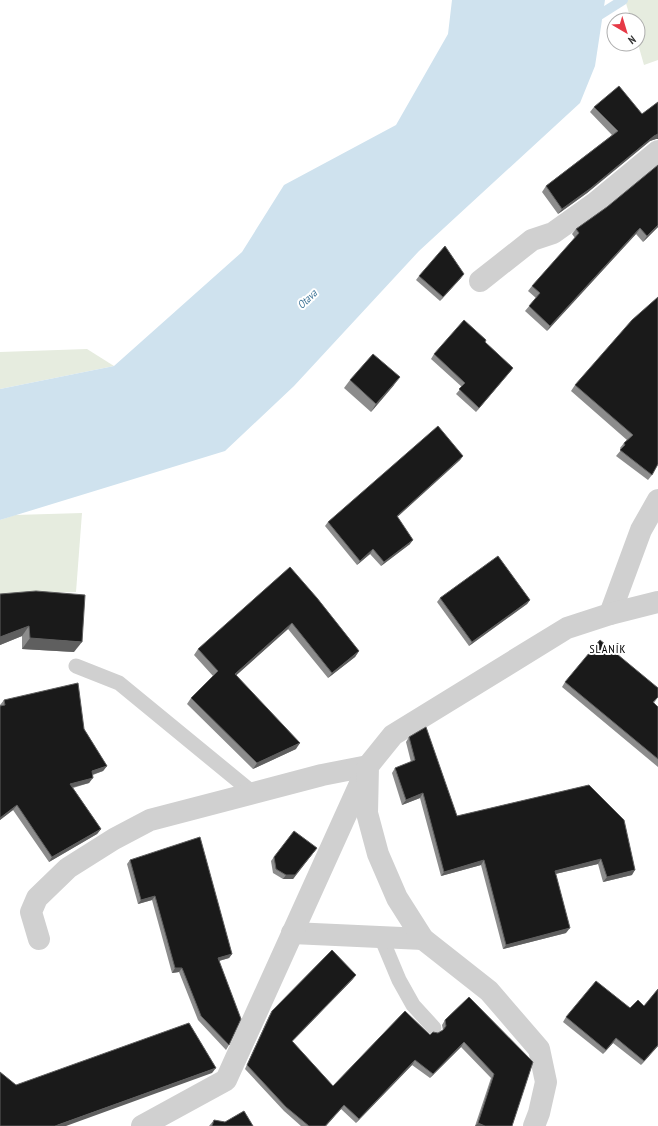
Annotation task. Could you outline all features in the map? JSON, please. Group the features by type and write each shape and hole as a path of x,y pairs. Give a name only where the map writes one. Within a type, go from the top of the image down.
{"street":[{"path":"480,281 532,240 553,233 559,229 658,152"},
{"path":"610,614 641,530 658,500"},
{"path":"142,1126 226,1080 368,766 393,735 439,705 567,628 610,614 658,602"},
{"path":"40,939 31,912 37,898 68,868 114,838 150,820 322,775 368,766"},
{"path":"368,766 367,813 378,854 397,898 423,939 489,991 538,1049 546,1082 539,1113 534,1126"},
{"path":"292,933 423,939"}],"lane":[{"path":"76,666 119,683 253,793"},
{"path":"381,937 399,980 413,1005 434,1028"}],"shaded area":[{"path":"625,0 658,0 658,60 644,65 640,52 646,52 646,12 629,12"},
{"path":"87,349 114,366 0,389 0,352"},
{"path":"82,513 76,592 0,594 0,520 15,515"}],"water":[{"name":"Otava","path":"452,0 605,0 595,66 580,103 419,251 294,386 225,451 0,520 0,389 114,366 242,252 284,185 396,125 448,34"}],"building":[{"path":"619,86 642,114 658,102 658,134 591,188 562,209 546,186 618,131 594,107"},
{"path":"658,165 658,225 647,236 640,228 550,326 529,306 540,293 532,286 579,233 576,229 607,207"},
{"path":"445,246 464,274 443,297 419,276"},
{"path":"658,297 658,464 652,475 620,450 625,445 624,443 633,435 575,385 632,320"},
{"path":"464,320 513,368 479,408 459,389 465,383 434,354"},
{"path":"373,354 400,377 376,404 350,380"},
{"path":"438,426 463,456 397,516 413,540 384,562 373,549 360,561 328,522"},
{"path":"498,556 530,600 472,642 440,598"},
{"path":"290,567 359,651 332,673 292,623 235,674 300,743 257,763 191,698 218,671 198,649"},
{"path":"36,591 85,595 82,642 30,638 29,626 0,637 0,594"},
{"path":"600,640 658,688 658,697 653,702 658,707 658,759 565,682"},
{"path":"78,683 84,729 107,766 92,771 93,778 70,784 101,829 52,857 17,805 0,818 0,706 5,705 4,700"},
{"path":"426,727 457,816 589,785 624,820 635,870 607,877 601,859 555,871 570,928 506,945 484,860 444,872 423,793 406,800 395,768 415,760 409,737"},
{"path":"294,831 317,848 295,875 286,875 276,869 274,857"},
{"path":"200,837 232,954 218,958 241,1019 229,1045 201,1016 182,968 175,968 155,896 141,900 130,860"},
{"path":"332,950 356,975 292,1041 333,1086 405,1011 430,1035 433,1032 438,1033 443,1030 446,1026 445,1020 469,997 533,1062 512,1126 485,1126 478,1123 494,1074 464,1042 433,1074 415,1060 359,1119 344,1105 325,1126 309,1126 286,1107 247,1065 272,1011"},
{"path":"596,981 630,1008 638,1000 644,1006 658,989 658,1045 644,1061 616,1038 606,1050 566,1017"},
{"path":"189,1023 216,1068 55,1126 0,1126 0,1072 16,1085"},
{"path":"244,1111 253,1126 212,1126 214,1120 225,1122"}],"waterway":[{"path":"593,19 623,0"}],"district":[{"name":"SLANÍK","path":"608,649"}]}
